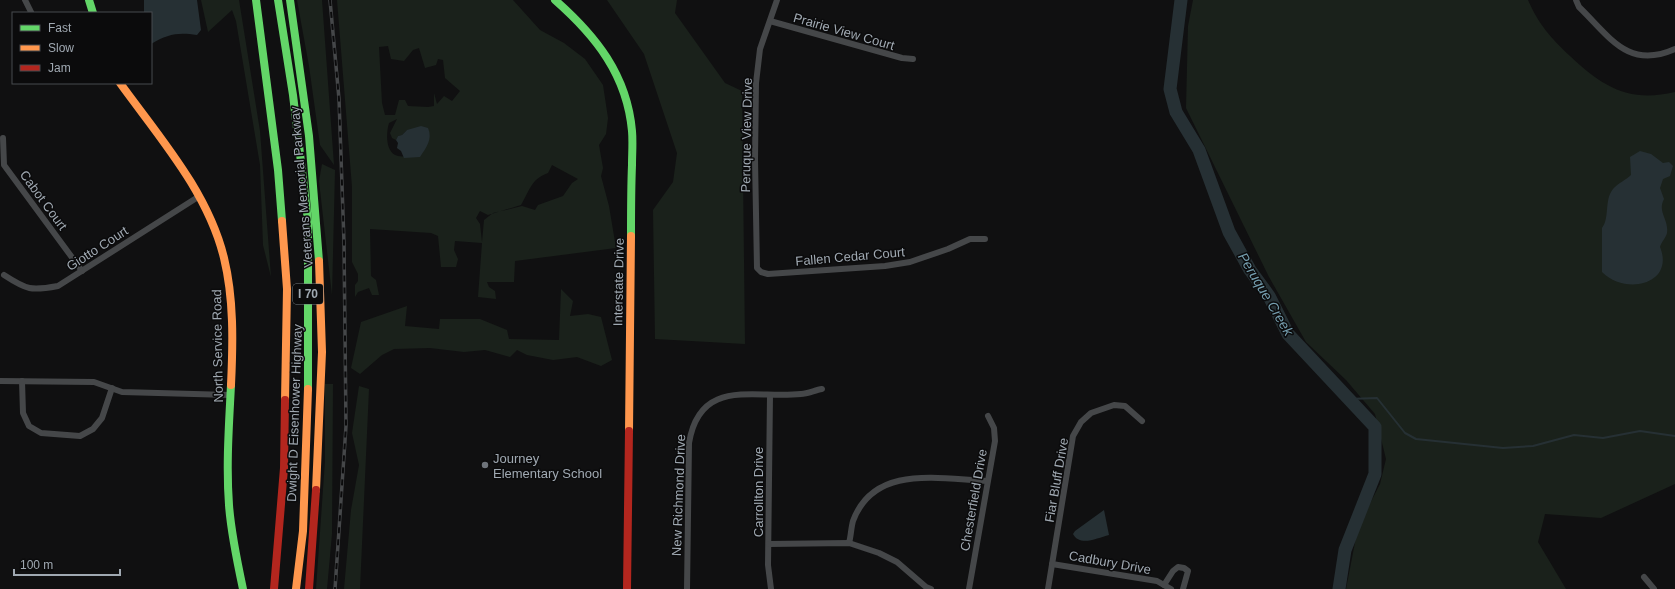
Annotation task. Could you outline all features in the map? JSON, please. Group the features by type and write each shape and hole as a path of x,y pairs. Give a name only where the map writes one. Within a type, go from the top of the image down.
{"main road":[{"path":"90,0 93,12"},
{"name":"Dwight D Eisenhower Highway","path":"256,0 278,170 287,289 284,468 274,589"},
{"name":"Dwight D Eisenhower Highway","path":"278,0 293,95 308,221 308,373 303,531 296,589"},
{"name":"Veterans Memorial Parkway","path":"290,0 301,64 311,145 322,325 319,452 309,589"},
{"name":"Interstate Drive","path":"555,0 588,30 607,55 626,98 632,131 627,589"},
{"name":"North Service Road","path":"121,84 178,163 198,197 214,227 225,263 230,299 228,490 231,533 243,589"}],"street":[{"path":"25,0 31,12"},
{"name":"Peruque View Drive","path":"761,272 757,268 756,261 755,101 760,49 777,0"},
{"path":"1576,0 1579,7 1619,46 1633,54 1645,57 1660,56 1675,49"},
{"name":"Prairie View Court","path":"770,21 902,58 913,59"},
{"name":"Cabot Court","path":"3,138 4,164 82,271"},
{"name":"Giotto Court","path":"4,275 24,288 38,290 58,286 198,197"},
{"name":"Fallen Cedar Court","path":"761,272 768,274 796,273 910,262 948,249 970,239 985,239"},
{"path":"0,381 94,382 122,392 149,394 230,395"},
{"path":"22,381 23,413 30,426 41,434 80,436 93,429 102,418 112,388"},
{"name":"New Richmond Drive","path":"687,589 689,443 691,429 699,414 713,401 726,395 802,394 822,388"},
{"name":"Carrollton Drive","path":"770,395 768,565 771,589"},
{"name":"Fiar Bluff Drive","path":"1048,589 1074,436 1081,422 1091,413 1114,405 1125,406 1142,421"},
{"name":"Chesterfield Drive","path":"969,589 995,441 994,428 988,416"},
{"path":"849,542 853,522 860,508 869,495 883,486 899,480 913,478 987,482"},
{"path":"769,544 849,542 879,553 897,562 926,587 932,589"},
{"name":"Cadbury Drive","path":"1052,564 1157,581 1171,589"},
{"name":"Cadbury Drive","path":"1164,585 1173,571 1178,567 1184,568 1188,571 1183,589"},
{"path":"1644,577 1654,589"}],"shaded area":[{"path":"144,0 197,0 201,30 197,35 173,35 152,44 152,12 144,12"},
{"path":"201,0 239,0 260,131 271,277 263,245 260,165 236,21 232,10 208,32"},
{"path":"297,0 322,0 334,165 320,145 309,66"},
{"path":"337,0 513,0 540,30 564,43 585,59 603,85 608,118 606,134 599,145 603,168 601,176 609,206 616,248 515,261 514,282 487,282 489,287 495,291 496,299 478,297 482,243 455,241 454,250 458,259 456,267 441,267 438,236 431,233 370,229 371,276 376,280 379,295 372,295 369,288 358,292 355,297 355,285 358,281 358,274 352,262 352,187","holes":["388,46 391,59 404,61 413,50 419,48 425,68 436,65 438,59 443,60 445,78 460,91 452,101 444,96 437,104 434,93 434,106 428,107 408,106 405,100 399,100 395,115 385,115 382,103 379,47","397,119 390,133 392,138 396,140 398,136 402,135 407,130 411,156 398,156 391,151 387,137 389,123","552,165 578,179 572,183 563,196 538,205 535,210 522,206 501,211 521,205 534,182 542,175 548,173","480,211 488,215 492,214 484,220 482,242 480,224 476,218"]},
{"path":"607,0 677,0 675,13 725,83 742,91 745,344 655,339 653,210 673,182 677,153 644,54"},
{"path":"1193,0 1528,0 1541,24 1557,43 1582,67 1606,84 1630,94 1659,95 1675,92 1675,484 1601,518 1545,514 1538,542 1566,589 1346,589 1358,527 1380,484 1386,459 1375,414 1346,380 1306,342 1269,277 1186,108 1188,26"},
{"path":"421,126 428,128 430,136 426,147 420,157 404,158 401,151 397,148 398,143 396,140 398,136 402,135 407,130"},
{"path":"1640,151 1651,154 1663,163 1669,162 1673,166 1670,176 1663,179 1660,188 1664,199 1662,204 1662,212 1667,228 1667,233 1660,247 1663,260 1661,270 1655,277 1646,282 1635,284 1623,283 1612,279 1602,272 1602,228 1606,219 1610,193 1615,187 1631,175 1630,157"},
{"path":"322,164 335,170 332,295 319,181"},
{"path":"561,289 573,301 570,316 588,314 601,317 612,360 601,366 577,357 553,360 527,355 517,350 510,357 485,350 464,352 430,348 394,349 382,355 360,374 351,368 361,322 407,306 405,326 439,329 440,319 480,319 507,330 509,339 559,340"},
{"path":"325,384 333,384 332,534 327,589 316,589 325,461"},
{"path":"359,386 369,389 360,589 344,589 351,510 359,465 352,433"},
{"path":"1104,510 1109,535 1084,541 1076,538 1073,534 1075,531"}],"waterway":[{"name":"Peruque Creek","path":"1181,0 1170,89 1176,112 1199,150 1229,232 1250,270 1269,296 1288,334 1375,427 1375,474 1345,550 1339,589"},
{"path":"1348,399 1377,398 1405,433 1416,439 1503,448 1533,446 1574,435 1603,438 1640,431 1675,436"}],"railway":[{"path":"330,0 339,99 344,243 346,426 335,589"}],"traffic: fast":[{"path":"89,0 93,12"},
{"path":"256,0 278,170 282,221"},
{"path":"278,0 293,95 308,221 308,389"},
{"path":"290,0 309,136 319,261"},
{"path":"555,0 584,28 596,43 607,58 624,92 629,111 632,135 631,236"},
{"path":"231,385 228,490 236,558 243,589"}],"traffic: slow":[{"path":"121,84 181,166 206,210 217,234 224,258 230,289 232,337 231,385"},
{"path":"282,221 287,289 285,400"},
{"path":"629,431 631,236"},
{"path":"316,490 322,352 319,261"},
{"path":"296,589 303,531 308,389"}],"traffic: jam":[{"path":"274,589 284,468 285,400"},
{"path":"627,589 629,431"},
{"path":"309,589 316,490"}],"place":[{"name":"Journey Elementary School","path":"485,465"}]}
